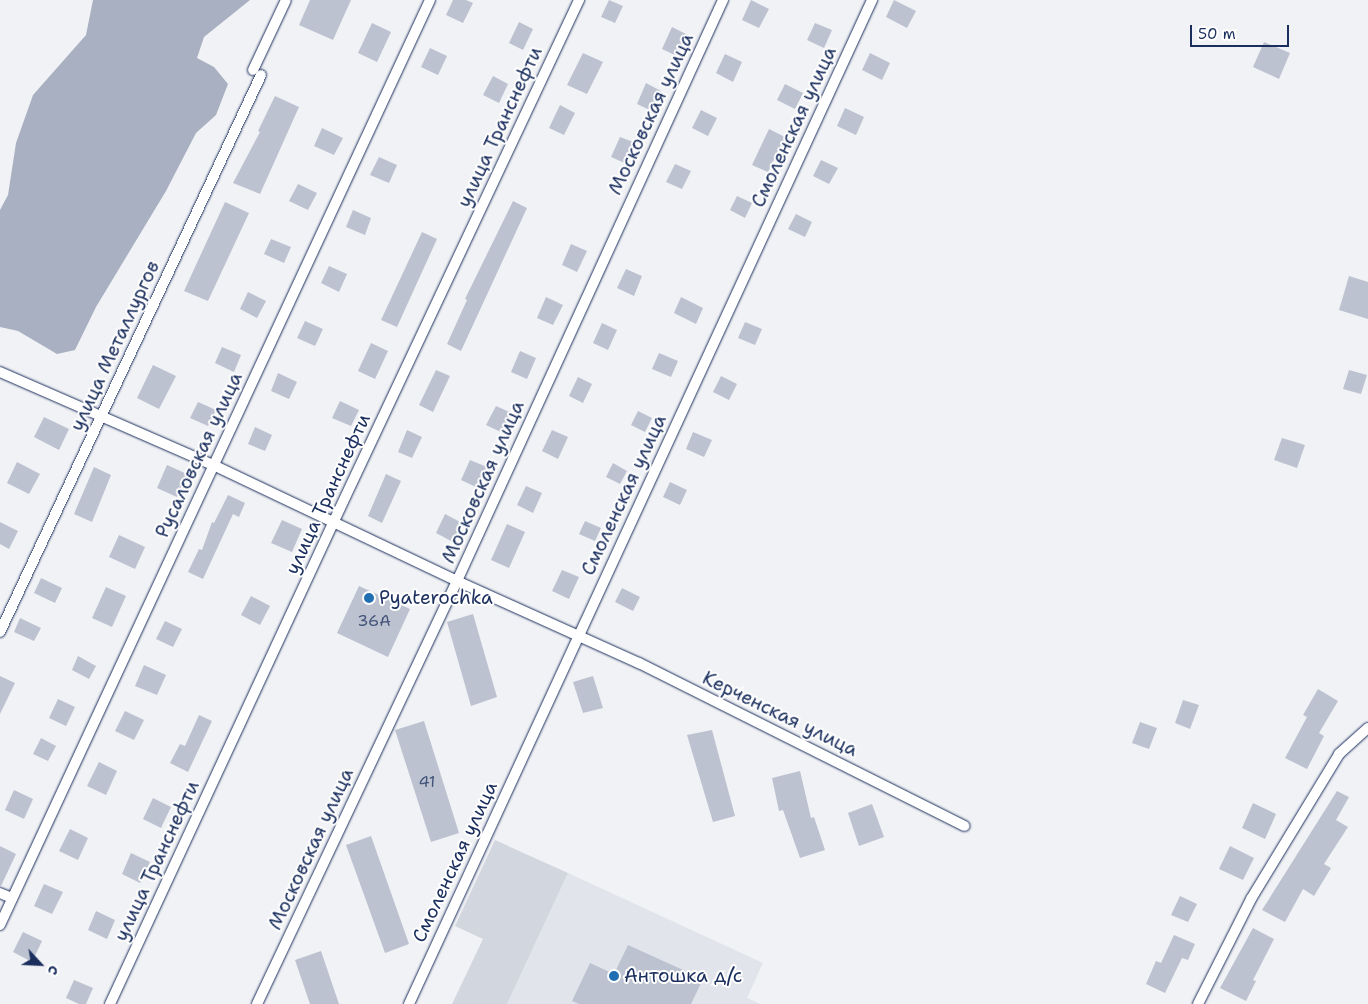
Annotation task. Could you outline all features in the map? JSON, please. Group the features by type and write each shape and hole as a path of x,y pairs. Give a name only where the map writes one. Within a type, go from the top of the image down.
{"street":[{"name":"улица Металлургов","path":"0,632 101,417 257,73 286,0"},
{"name":"Русаловская улица","path":"0,925 430,0"},
{"name":"улица Транснефти","path":"110,1004 579,0"},
{"name":"Московская улица","path":"257,1004 457,581 723,0"},
{"name":"Смоленская улица","path":"409,1004 872,0"},
{"name":"Керченская улица","path":"0,372 213,465 457,581 579,635 965,826"},
{"path":"1198,1004 1251,898 1339,754 1368,728"},
{"path":"0,893 12,898"}],"shaded area":[{"path":"495,840 568,873 507,1004 452,1004 483,939 455,926"},
{"path":"568,873 763,963 747,998 760,1004 507,1004"}],"water":[{"path":"93,0 250,0 204,37 197,58 214,67 228,84 216,115 196,133 166,191 96,307 75,350 57,354 18,331 0,327 0,210 8,195 16,143 33,95 86,35"}],"building":[{"path":"310,0 351,0 333,40 299,25"},
{"path":"453,0 466,0 473,3 463,23 446,15"},
{"path":"609,0 623,6 615,23 601,17"},
{"path":"751,0 769,9 759,28 742,20"},
{"path":"894,0 916,11 907,28 886,17"},
{"path":"519,22 533,29 523,50 509,43"},
{"path":"372,23 391,32 377,62 358,53"},
{"path":"815,23 832,30 824,48 807,40"},
{"path":"672,27 688,35 677,56 662,49"},
{"path":"1264,42 1290,53 1279,79 1253,67"},
{"path":"430,48 447,56 438,75 421,67"},
{"path":"583,53 603,62 587,94 567,85"},
{"path":"870,53 890,63 882,80 862,70"},
{"path":"725,54 742,62 733,82 716,73"},
{"path":"493,76 508,84 499,103 483,95"},
{"path":"646,83 661,91 652,111 637,104"},
{"path":"785,84 803,93 795,109 777,100"},
{"path":"275,96 299,107 260,194 233,183 260,132 258,131"},
{"path":"560,105 575,113 564,135 549,128"},
{"path":"845,108 864,117 856,135 837,126"},
{"path":"701,110 717,118 708,136 692,128"},
{"path":"322,128 343,138 334,155 314,146"},
{"path":"769,129 785,137 768,172 752,165"},
{"path":"620,137 636,143 627,164 611,157"},
{"path":"379,157 397,165 389,183 370,175"},
{"path":"821,160 838,168 829,184 813,176"},
{"path":"675,164 691,171 682,189 666,182"},
{"path":"298,184 317,193 308,210 289,201"},
{"path":"737,196 752,203 745,218 730,210"},
{"path":"513,201 527,208 461,351 447,344 467,300 465,299"},
{"path":"225,202 249,213 208,301 184,291"},
{"path":"353,210 371,218 365,235 346,227"},
{"path":"796,214 812,222 805,237 788,229"},
{"path":"422,232 437,239 397,327 381,320"},
{"path":"271,239 291,247 284,263 264,254"},
{"path":"571,244 587,251 577,272 562,265"},
{"path":"329,266 347,274 339,292 321,283"},
{"path":"626,269 642,276 634,296 617,288"},
{"path":"1349,276 1368,282 1368,319 1339,310"},
{"path":"248,292 266,301 257,318 240,309"},
{"path":"546,297 563,305 553,325 537,318"},
{"path":"681,297 703,308 696,324 674,313"},
{"path":"305,321 323,329 315,346 297,338"},
{"path":"745,322 762,329 755,345 738,338"},
{"path":"602,323 617,330 608,350 593,343"},
{"path":"371,343 388,351 375,379 358,371"},
{"path":"222,347 241,355 234,372 215,363"},
{"path":"520,351 536,358 527,379 511,372"},
{"path":"659,353 678,361 671,377 652,369"},
{"path":"153,365 176,376 159,409 137,398"},
{"path":"436,370 450,376 433,412 419,405"},
{"path":"1349,370 1367,375 1361,394 1343,389"},
{"path":"278,373 297,382 289,399 271,391"},
{"path":"721,376 737,384 729,400 713,392"},
{"path":"578,377 592,384 583,403 569,396"},
{"path":"340,401 359,410 351,426 332,418"},
{"path":"198,402 216,410 208,426 190,418"},
{"path":"496,406 512,413 503,433 486,425"},
{"path":"638,411 652,418 645,432 631,425"},
{"path":"44,417 69,429 59,450 34,437"},
{"path":"255,427 272,435 265,451 248,444"},
{"path":"407,430 422,437 412,458 398,452"},
{"path":"552,430 568,437 558,459 542,451"},
{"path":"693,432 712,440 704,457 686,449"},
{"path":"1282,438 1305,445 1297,468 1274,460"},
{"path":"470,460 487,467 478,488 461,480"},
{"path":"17,462 40,474 29,494 7,483"},
{"path":"613,463 627,471 620,484 606,477"},
{"path":"167,465 187,474 177,497 157,488"},
{"path":"94,467 111,475 92,522 74,514"},
{"path":"386,474 401,481 382,523 368,516"},
{"path":"670,482 687,490 680,505 663,497"},
{"path":"526,486 542,493 533,513 517,505"},
{"path":"228,495 245,503 239,517 233,514 203,579 188,572 199,549 202,550 212,522 214,523"},
{"path":"445,514 462,523 453,542 436,533"},
{"path":"282,520 302,529 292,552 271,543"},
{"path":"585,521 601,528 595,541 579,534"},
{"path":"0,522 18,531 9,549 0,544"},
{"path":"507,524 525,532 509,568 491,560"},
{"path":"119,535 145,547 135,569 109,557"},
{"path":"562,570 579,577 569,599 552,591"},
{"path":"41,578 62,588 55,603 34,593"},
{"path":"359,586 410,609 388,657 337,633"},
{"path":"106,587 126,596 112,627 92,618"},
{"path":"622,588 640,597 633,611 615,602"},
{"path":"251,596 270,606 260,625 241,615"},
{"path":"473,614 497,697 471,706 447,622"},
{"path":"20,618 41,628 34,641 14,632"},
{"path":"165,621 182,629 173,647 156,639"},
{"path":"78,656 96,666 89,679 72,670"},
{"path":"144,665 166,675 157,695 135,686"},
{"path":"0,676 15,683 0,714"},
{"path":"593,676 603,708 583,713 573,682"},
{"path":"1318,689 1338,701 1319,733 1324,736 1307,769 1285,758 1307,717 1303,715"},
{"path":"58,699 75,707 66,726 49,718"},
{"path":"1183,700 1199,705 1190,729 1175,723"},
{"path":"125,711 144,720 134,740 115,731"},
{"path":"199,715 212,721 188,772 170,763 180,744 185,746"},
{"path":"424,721 459,833 431,842 395,730"},
{"path":"1140,722 1157,728 1149,749 1132,743"},
{"path":"712,730 735,816 713,822 687,735"},
{"path":"41,738 56,746 48,761 33,754"},
{"path":"99,762 117,771 106,795 87,786"},
{"path":"800,771 811,818 814,817 825,850 800,858 783,810 779,811 772,778"},
{"path":"14,790 33,799 24,819 5,810"},
{"path":"1337,791 1349,797 1336,820 1348,827 1324,864 1331,868 1314,896 1303,889 1285,922 1262,910"},
{"path":"153,798 171,807 161,828 143,819"},
{"path":"1253,803 1276,814 1265,839 1242,828"},
{"path":"872,804 884,837 859,846 848,813"},
{"path":"70,829 88,838 78,860 59,851"},
{"path":"371,836 409,944 385,953 346,845"},
{"path":"0,846 16,854 1,886 0,886"},
{"path":"1230,846 1254,858 1243,880 1219,869"},
{"path":"131,853 150,862 140,883 122,874"},
{"path":"44,884 63,892 52,914 34,906"},
{"path":"1180,896 1197,904 1188,922 1171,915"},
{"path":"96,911 115,920 107,939 88,930"},
{"path":"1253,928 1274,939 1253,980 1256,981 1246,1001 1220,988"},
{"path":"23,932 42,941 32,962 13,952"},
{"path":"1174,935 1195,944 1188,960 1182,958 1165,993 1146,984 1156,961 1161,963"},
{"name":"Антошка д/с","path":"628,945 703,979 691,1004 579,1004 572,1001 590,963 614,974"},
{"path":"321,951 339,1004 310,1004 295,960"},
{"path":"74,980 93,988 86,1004 79,1004 66,998"}],"place":[{"name":"Pyaterochka","path":"369,598"},
{"name":"Антошка д/с","path":"614,976"}]}
